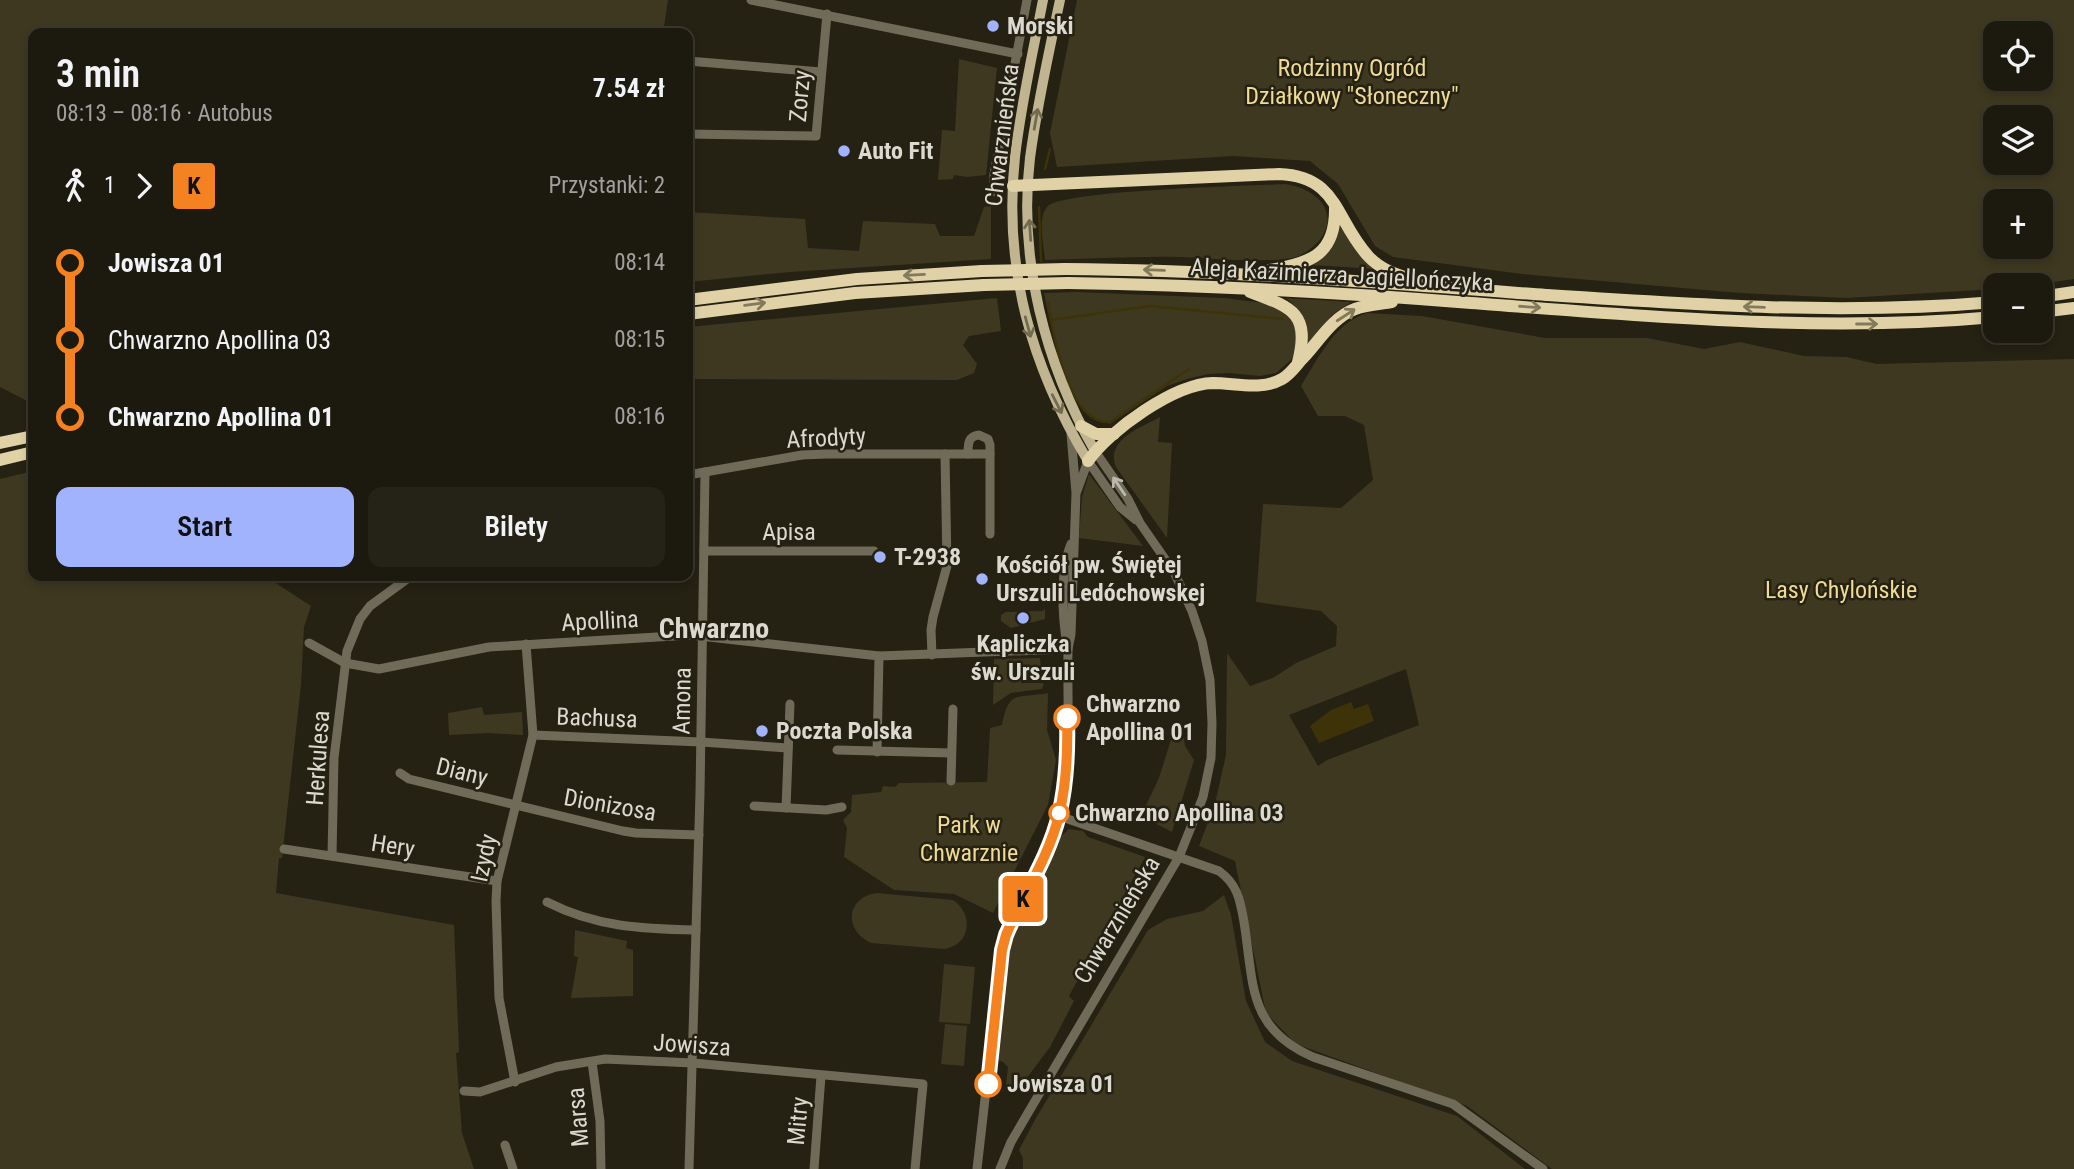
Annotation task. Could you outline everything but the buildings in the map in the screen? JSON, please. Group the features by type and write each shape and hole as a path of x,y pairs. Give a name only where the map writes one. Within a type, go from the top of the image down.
{"highway":[{"path":"1013,186 1292,174 1307,177 1319,185 1360,246 1375,263 1389,272 1430,286"},
{"path":"1246,274 1297,265 1316,257 1324,249 1334,229 1335,206"},
{"name":"Aleja Kazimierza Jagiellończyka","path":"693,299 833,281 982,271 1065,269 1246,274 1778,308 1853,309 1983,303"},
{"name":"Aleja Kazimierza Jagiellończyka","path":"693,313 855,293 984,285 1068,284 1236,287 1753,323 1891,324 1983,318"},
{"path":"1236,287 1274,300 1291,310 1301,328 1303,340 1298,363"},
{"path":"2053,295 2074,292"},
{"path":"1091,456 1159,401 1188,387 1214,383 1253,386 1275,383 1287,376 1332,325 1353,309 1413,298"},
{"path":"2053,310 2074,308"},
{"path":"1076,430 1114,435"},
{"path":"0,443 28,437"},
{"path":"0,460 28,453"}],"main road":[{"name":"Chwarznieńska","path":"1043,0 1016,148 1013,186 1014,249 1024,312 1043,374 1091,456"},
{"name":"Chwarznieńska","path":"1060,0 1035,121 1029,187 1031,248 1039,305 1056,371 1076,430"}],"street":[{"path":"751,0 1018,54"},
{"name":"Chwarznieńska","path":"993,192 994,174 1027,0"},
{"name":"Zorzy","path":"693,134 816,136 827,14"},
{"path":"693,61 821,72"},
{"name":"Chwarznieńska","path":"977,1169 1002,950 1006,935 1048,846 1059,816 1068,758 1068,649 1071,634 1076,430"},
{"path":"968,454 970,439 979,435 989,440 990,534"},
{"name":"Afrodyty","path":"693,474 825,454 990,454"},
{"path":"932,655 933,617 947,566 945,454"},
{"name":"Chwarznieńska","path":"1076,493 1091,456"},
{"name":"Chwarznieńska","path":"1000,1169 1011,1142 1179,857 1197,817 1208,776 1212,723 1210,680 1202,640 1181,585 1140,523 1120,507 1101,483 1091,456"},
{"name":"Amona","path":"689,1169 699,835 705,472"},
{"name":"Apisa","path":"704,551 874,551"},
{"path":"345,663 351,638 365,613 379,598 404,581"},
{"name":"Apollina","path":"309,643 345,663 379,669 466,651 526,644 702,636 878,656 1068,649"},
{"name":"Izydy","path":"515,1082 499,998 496,901 497,881 533,735 526,644"},
{"path":"877,752 878,656"},
{"name":"Herkulesa","path":"332,856 334,768 345,663"},
{"path":"786,808 790,704"},
{"path":"951,781 953,709"},
{"name":"Bachusa","path":"533,735 788,748"},
{"path":"837,750 951,753"},
{"name":"Diany","path":"400,773 409,779 516,805"},
{"name":"Dionizosa","path":"516,805 636,833 699,835"},
{"path":"754,806 826,810 842,807"},
{"path":"1059,816 1219,871 1236,887 1240,895 1260,1010 1266,1022 1283,1040 1313,1057 1453,1104 1543,1169"},
{"name":"Hery","path":"284,849 497,881"},
{"path":"547,902 573,916 628,928 696,930"},
{"name":"Jowisza","path":"464,1091 480,1092 556,1067 605,1059 693,1063 923,1084 915,1169"},
{"name":"Marsa","path":"592,1062 600,1121 601,1169"},
{"name":"Mitry","path":"814,1169 821,1076"},
{"path":"505,1145 513,1169"}],"green space":[{"path":"0,0 668,0 664,28 28,28 28,401 0,387"},
{"name":"Rodzinny Ogród Działkowy \"Słoneczny\"","path":"1077,0 2074,0 2074,279 2053,282 2053,273 1983,273 1983,290 1846,298 1740,293 1522,274 1393,257 1375,246 1338,184 1310,161 1233,156 1057,167 1050,133"},
{"path":"959,59 997,68 986,175 954,175 953,179 938,180 942,130 955,131"},
{"path":"1285,184 1296,186 1315,196 1322,203 1328,221 1318,242 1296,257 1254,260 1162,257 1045,260 1042,218 1047,207 1060,201 1119,193"},
{"path":"991,206 991,259 790,272 693,282 693,212 805,219 808,248 859,251 863,221 935,224 940,236 974,236 984,207"},
{"path":"1340,224 1374,269 1312,265 1330,247"},
{"path":"1044,293 1224,298 1273,304 1292,317 1298,338 1296,352 1276,373 1260,376 1208,374 1167,386 1110,424 1091,416 1078,402 1054,338"},
{"path":"997,298 1001,331 969,336 963,345 977,364 974,373 957,380 693,379 693,327"},
{"path":"1286,298 1351,302 1332,315 1306,348 1303,320"},
{"name":"Lasy Chylońskie","path":"1367,313 1422,316 1545,338 1647,338 1704,349 1740,342 1804,356 1846,357 1877,364 2074,359 2074,1169 1552,1169 1467,1106 1296,1044 1266,1013 1235,861 1199,846 1215,804 1226,755 1227,653 1250,686 1273,678 1296,663 1336,646 1337,626 1321,611 1256,602 1263,504 1341,508 1373,480 1364,425 1345,416 1318,416 1301,386 1328,343 1355,318","holes":["1406,669 1419,725 1327,760 1318,766 1289,715"]},
{"path":"1160,417 1158,442 1172,443 1167,538 1116,467 1114,458 1115,449 1126,436"},
{"path":"28,472 28,581 273,581 311,606 304,627 301,685 276,893 454,925 459,1052 456,1053 462,1133 474,1169 0,1169 0,479"},
{"path":"1089,474 1143,546 1079,538 1082,497"},
{"path":"1045,609 1045,619 1011,628 1001,621 1001,615 1006,612"},
{"path":"1044,636 1049,640 1045,646 987,646 992,643"},
{"path":"1040,658 1042,676 1029,678 1028,673 1022,673 1021,683 1042,683 1042,689 1011,693 993,705 994,659"},
{"name":"Park w Chwarznie","path":"1048,693 1047,730 1056,760 1048,805 993,913 954,894 894,890 844,857 847,828 843,820 851,812 852,795 881,792 883,786 895,787 899,783 987,782 990,728 1002,725 1011,701 1022,696"},
{"path":"482,707 484,715 522,712 523,735 449,735 448,713"},
{"path":"1174,730 1184,739 1185,746 1194,760 1172,832 1141,816 1159,778"},
{"path":"1069,829 1083,831 1088,837 1145,857 1069,996 1074,1001 1050,1047 1017,1091 1006,1084 1008,1067 995,1059 1006,951 1012,931 1056,841"},
{"path":"877,893 953,900 960,906 967,921 964,935 960,942 944,949 871,943 856,930 852,915 859,901"},
{"path":"1224,895 1231,915 1246,1001 1265,1042 1292,1061 1457,1116 1525,1169 1023,1169 1023,1158 1019,1150 1148,930 1167,919 1203,911"},
{"path":"575,930 627,941 626,948 633,950 633,996 571,998 578,957 574,956"},
{"path":"944,964 975,967 970,1024 939,1022"},
{"path":"945,1024 967,1026 964,1066 941,1064"}],"shaded area":[{"path":"1351,702 1354,709 1368,704 1374,721 1319,743 1310,726 1331,710"}],"waterway":[{"path":"1045,169 1050,149"},
{"path":"1039,207 1041,261"},
{"path":"1048,303 1065,375 1083,409 1095,419 1110,422 1189,369"},
{"path":"1051,320 1150,306 1283,319"}],"bus line":[{"name":"K","path":"988,1084 1002,950 1006,935 1048,846 1059,816 1068,758 1067,718"}],"place":[{"name":"Morski","path":"993,26"},
{"name":"Auto Fit","path":"844,151"},
{"name":"T-2938","path":"880,557"},
{"name":"Kościół pw. Świętej Urszuli Ledóchowskej","path":"982,579"},
{"name":"Kapliczka św. Urszuli","path":"1023,618"},
{"name":"Chwarzno Apollina 01","path":"1067,718"},
{"name":"Poczta Polska","path":"762,731"},
{"name":"Chwarzno Apollina 03","path":"1059,813"},
{"name":"Jowisza 01","path":"988,1084"}],"district":[{"name":"Chwarzno","path":"714,628"}]}
